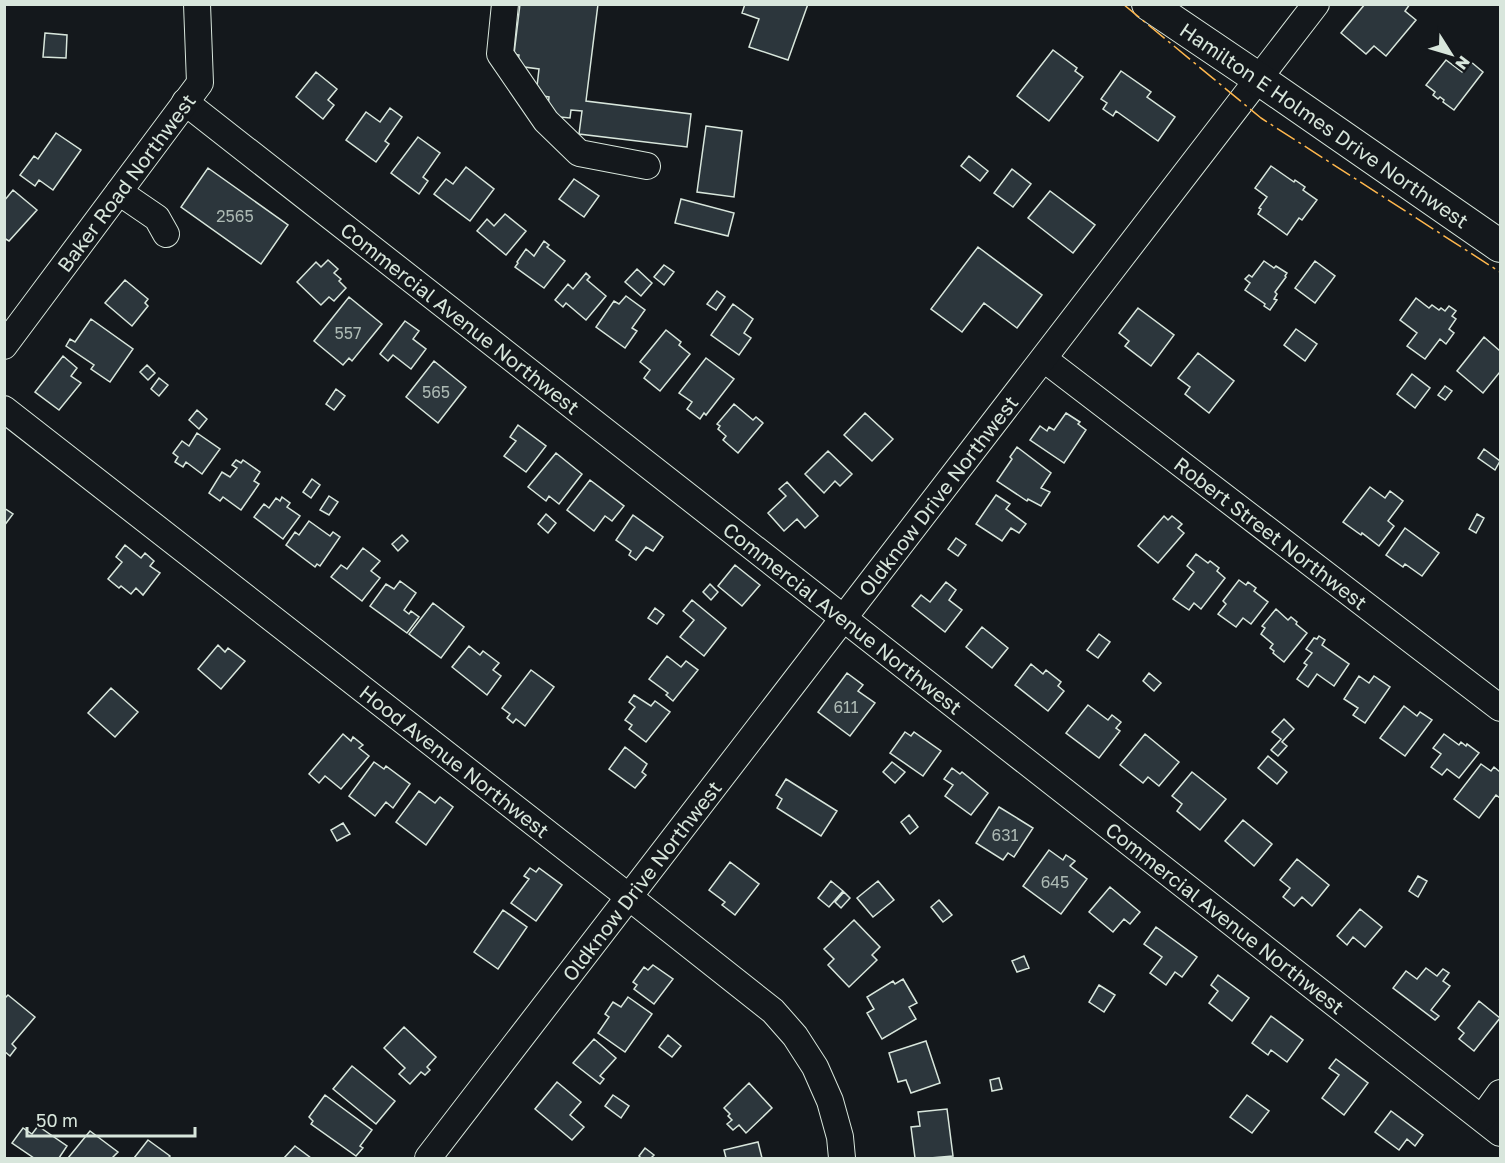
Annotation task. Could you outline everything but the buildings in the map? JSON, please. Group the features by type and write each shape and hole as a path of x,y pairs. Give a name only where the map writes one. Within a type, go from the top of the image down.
{"main road":[{"name":"Hamilton E Holmes Drive Northwest","path":"1148,4 1500,246"}],"street":[{"name":"Baker Road Northwest","path":"4,346 200,83 197,4"},
{"path":"505,4 500,54 546,121 579,153 647,166"},
{"name":"Oldknow Drive Northwest","path":"429,1158 1316,4"},
{"name":"Commercial Avenue Northwest","path":"185,102 1491,1125"},
{"path":"119,192 157,218 166,234"},
{"name":"Robert Street Northwest","path":"1044,359 1500,708"},
{"name":"Hood Avenue Northwest","path":"4,409 773,1011 795,1036 815,1067 830,1101 840,1137 842,1158"},
{"path":"1491,1125 1500,1093"}],"power":[{"path":"1123,4 1261,118 1500,272"}]}
